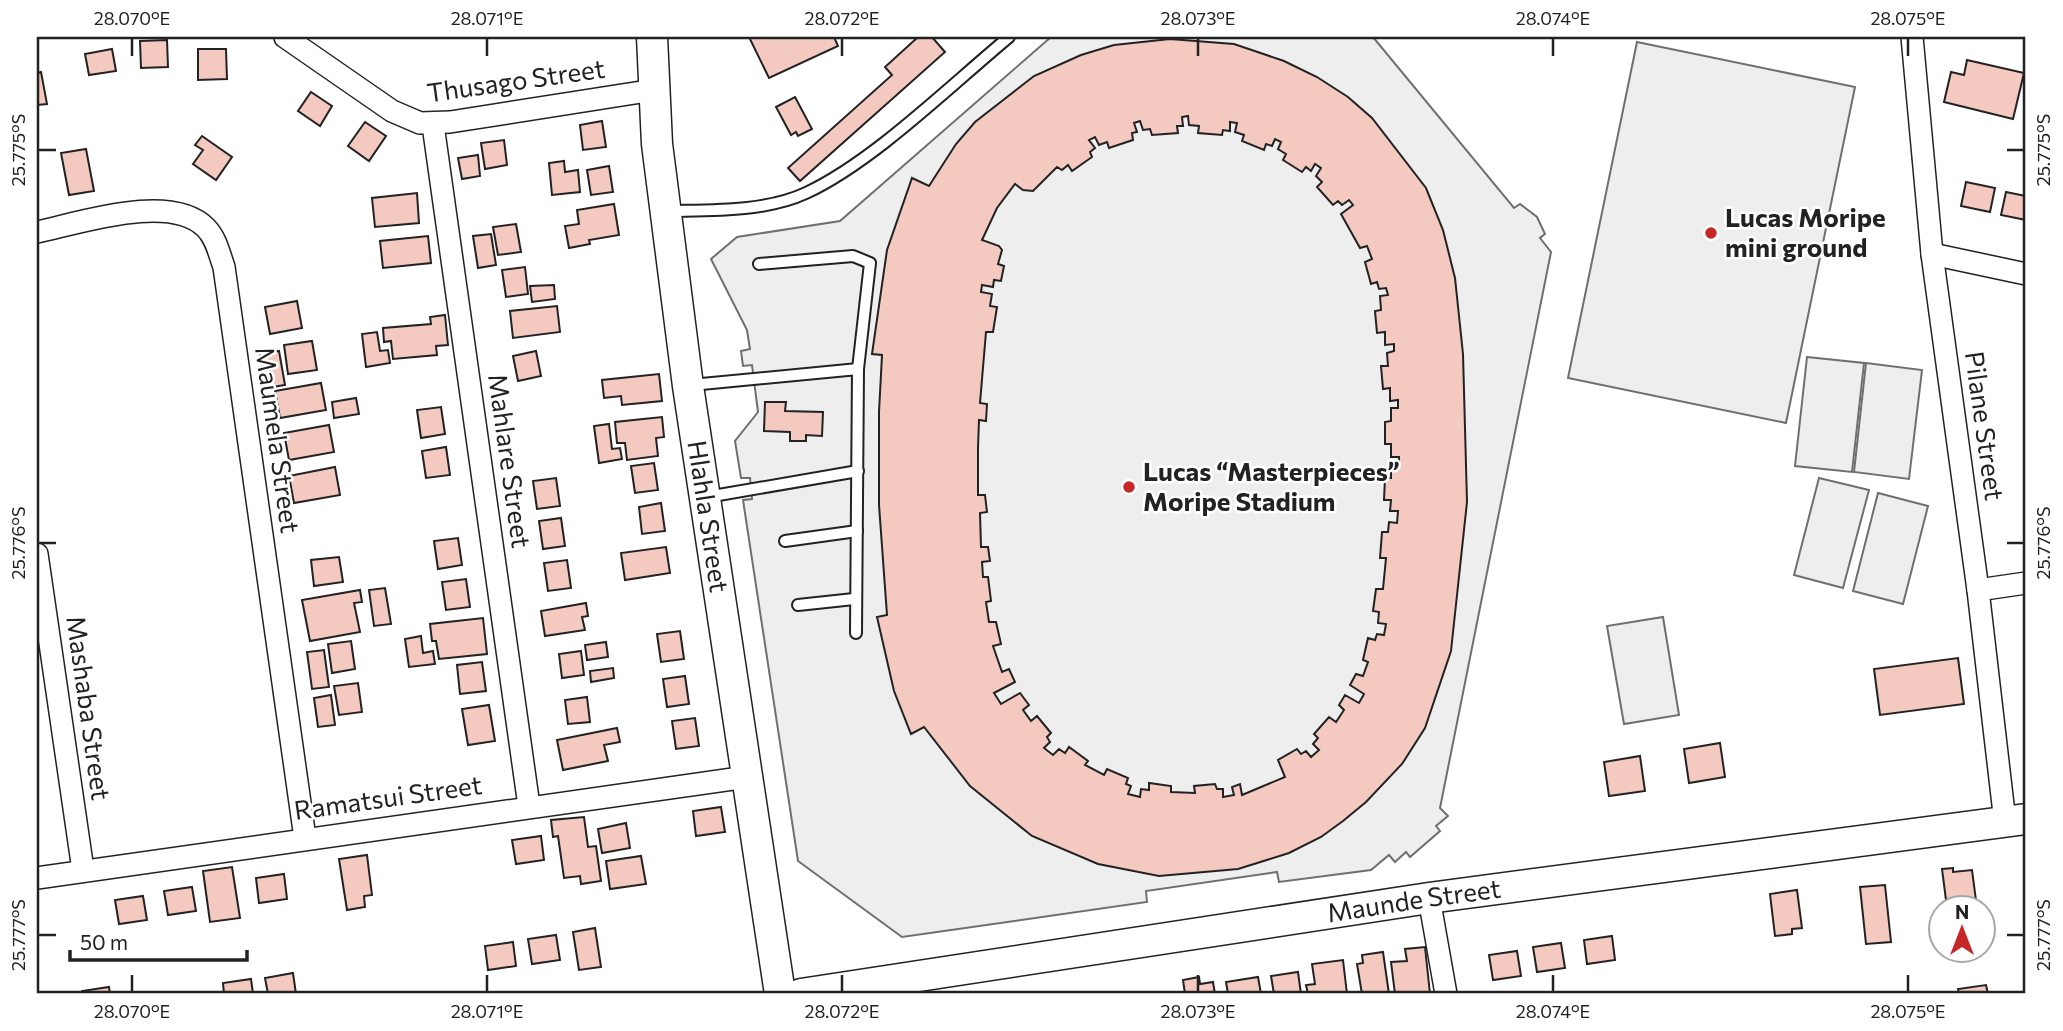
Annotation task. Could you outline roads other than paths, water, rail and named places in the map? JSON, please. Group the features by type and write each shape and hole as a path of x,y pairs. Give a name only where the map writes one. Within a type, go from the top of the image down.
{"street":[{"name":"Thusago Street","path":"285,37 392,111 406,119 433,125 654,90"},
{"name":"Hlahla Street","path":"652,37 654,90 666,212 688,386 780,994"},
{"name":"Pilane Street","path":"1912,37 1932,254 1979,590 2016,820"},
{"name":"Mahlare Street","path":"433,125 529,806"},
{"name":"Maumela Street","path":"37,232 157,210 179,212 193,218 214,237 224,267 305,838"},
{"path":"1932,254 2026,274"},
{"name":"Mashaba Street","path":"37,554 83,870"},
{"path":"1979,590 2026,583"},
{"name":"Ramatsui Street","path":"37,878 747,777"},
{"name":"Maunde Street","path":"801,994 1429,898 2016,820"},
{"path":"1429,898 1446,994"}],"lane":[{"path":"666,212 763,205 804,194 842,172 1009,37"},
{"path":"759,264 853,256 870,263 858,369 854,599 856,632"},
{"path":"688,386 858,369"},
{"path":"705,497 858,471"},
{"path":"785,541 857,531"},
{"path":"798,605 854,599"}],"place":[{"name":"Lucas Moripe mini ground","path":"1711,233"},
{"name":"Lucas “Masterpieces” Moripe Stadium","path":"1129,487"}]}
